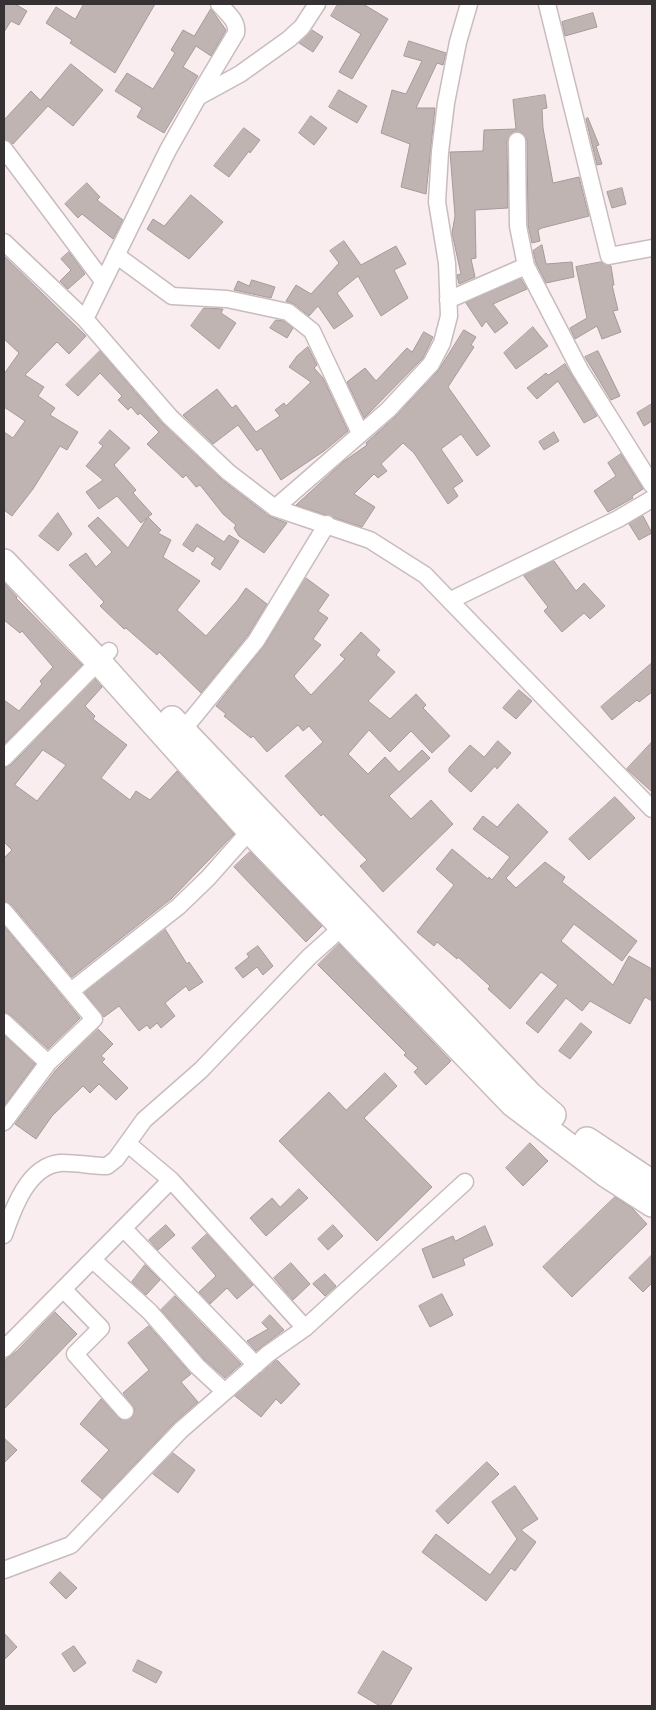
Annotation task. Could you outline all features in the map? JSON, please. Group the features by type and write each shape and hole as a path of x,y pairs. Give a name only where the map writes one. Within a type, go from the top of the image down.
{"main road":[{"path":"4,544 256,824 350,920 530,1095 568,1128 652,1183"},
{"path":"4,562 183,730 256,824"},
{"path":"350,920 514,1104 607,1174 652,1204"}],"street":[{"path":"85,319 168,150 236,33 237,26 233,19 219,4"},
{"path":"198,97 240,74 289,39 302,27 317,4"},
{"path":"275,508 388,410 431,364 442,343 449,316 447,263 436,202 446,103 458,42 469,4"},
{"path":"547,4 609,256 652,248"},
{"path":"517,141 518,226 526,266 580,370 652,485"},
{"path":"4,149 104,281"},
{"path":"4,242 85,319 170,417 228,472 275,508 370,540 402,558 425,575 652,809"},
{"path":"116,255 172,296 227,299 288,312 312,331 360,433"},
{"path":"448,300 526,266"},
{"path":"451,600 618,519 652,499"},
{"path":"183,730 256,642 327,524"},
{"path":"4,758 104,656"},
{"path":"71,991 179,906 256,824"},
{"path":"4,910 94,1018 48,1063 4,1122"},
{"path":"4,1235 14,1210 31,1179 41,1170 60,1163 107,1166 128,1144 144,1120 200,1070 310,957 350,920"},
{"path":"4,1022 48,1063"},
{"path":"128,1144 171,1180 306,1328"},
{"path":"4,1349 171,1180"},
{"path":"4,1570 71,1545 181,1430 268,1354 306,1328 465,1182"},
{"path":"124,1229 256,1365"},
{"path":"93,1260 150,1312 197,1366 224,1391"},
{"path":"63,1289 101,1328 75,1354 125,1411"}],"building":[{"path":"4,4 15,4 27,11 19,25 11,21 4,32"},
{"path":"84,4 155,4 115,73 70,43 72,40 46,23 56,7 75,19"},
{"path":"338,4 363,4 388,19 352,79 339,72 361,34 331,16"},
{"path":"211,9 226,30 211,56 196,46 183,67 198,76 164,133 137,117 142,108 115,91 127,73 153,89 175,53 171,50 183,30 194,36"},
{"path":"593,13 597,27 565,36 562,22"},
{"path":"312,30 323,37 313,52 299,43"},
{"path":"409,41 446,53 443,65 437,63 416,108 435,108 426,194 401,187 410,144 381,133 392,90 406,94 422,61 404,56"},
{"path":"71,64 103,90 73,126 48,106 13,144 4,139 4,120 31,91 40,100"},
{"path":"339,90 367,106 357,123 329,107"},
{"path":"545,95 547,108 542,109 543,128 553,183 579,177 589,216 542,228 538,230 540,241 532,243 528,225 527,140 522,133 512,132 507,141 508,208 475,210 476,258 471,259 475,277 459,284 457,275 461,274 452,233 455,216 450,152 483,151 484,130 516,129 513,100"},
{"path":"311,116 327,128 314,145 299,133"},
{"path":"588,118 599,145 596,146 602,164 597,165 586,119"},
{"path":"244,128 260,140 229,177 214,166"},
{"path":"87,183 100,197 97,200 123,220 113,239 82,214 78,218 65,204"},
{"path":"622,188 626,204 612,208 607,192"},
{"path":"191,195 223,222 189,259 147,229 153,219 164,226"},
{"path":"344,241 361,265 396,246 406,264 394,270 408,298 381,316 358,276 337,293 353,316 334,329 318,306 309,316 294,304 286,301 296,285 311,294 339,263 330,251"},
{"path":"542,245 546,264 572,262 574,277 546,283 536,263 533,251"},
{"path":"69,252 85,274 68,289 60,281 71,270 61,259"},
{"path":"4,256 86,336 69,354 57,342 25,375 44,387 38,396 55,408 50,415 78,432 67,450 60,446 33,489 12,516 4,510 4,432 13,438 25,421 4,407 4,374 19,353 4,339"},
{"path":"601,262 611,266 614,285 612,285 618,310 613,311 621,332 602,339 597,326 575,339 570,328 587,318 576,267"},
{"path":"521,279 527,289 493,304 508,323 495,333 486,321 482,327 466,303"},
{"path":"252,280 275,287 271,298 234,290 238,281 249,286"},
{"path":"204,308 223,309 221,313 236,323 219,349 191,326"},
{"path":"276,320 284,321 293,328 287,338 270,328"},
{"path":"533,327 548,346 516,369 504,353"},
{"path":"464,330 476,337 471,345 474,347 448,387 490,446 477,456 461,434 441,449 463,481 453,488 458,496 448,504 414,453 403,443 381,464 387,471 378,478 374,474 354,494 375,507 362,527 296,505 343,462 367,445 366,443 395,417 438,371"},
{"path":"424,332 433,337 423,358 364,418 347,382 365,368 376,381 407,348 412,352"},
{"path":"308,347 317,365 314,368 323,378 348,431 324,451 281,480 261,448 257,451 238,425 213,444 183,415 217,389 232,408 236,405 256,432 280,416 275,410 284,403 286,406 311,382 289,367 297,356"},
{"path":"100,351 163,424 221,479 269,516 287,523 264,553 239,536 234,528 236,525 223,514 200,485 196,487 186,475 183,478 147,444 159,432 140,413 138,415 131,407 128,410 118,400 122,396 100,373 78,396 66,385"},
{"path":"598,351 620,396 611,400 585,357"},
{"path":"565,364 597,416 584,423 558,381 537,399 527,388 546,373 548,375"},
{"path":"652,404 652,421 644,426 637,413"},
{"path":"110,430 130,448 114,465 136,490 133,493 152,514 148,517 161,530 158,533 171,540 163,557 200,581 177,610 206,636 246,588 267,604 248,635 201,693 159,652 157,655 126,628 124,629 100,606 104,602 69,565 86,553 96,567 112,552 88,526 98,517 128,548 147,518 141,523 117,496 99,509 86,492 103,480 86,466 103,446 99,443"},
{"path":"554,432 559,441 544,450 539,442"},
{"path":"621,454 643,489 632,496 633,498 608,512 594,491 616,476 608,463"},
{"path":"58,513 72,534 58,551 39,536"},
{"path":"643,516 652,533 639,540 629,524"},
{"path":"197,524 224,542 229,535 239,541 220,570 211,564 215,558 197,546 193,552 183,545"},
{"path":"554,561 576,591 584,583 605,606 590,619 584,613 562,632 544,611 548,607 524,576"},
{"path":"306,578 329,595 318,611 328,618 313,639 321,645 294,676 296,679 311,695 345,659 340,655 361,632 380,650 376,655 395,672 368,701 390,719 416,694 426,705 423,708 450,736 432,753 411,731 390,752 369,730 348,754 368,774 385,757 399,772 422,750 430,758 389,796 411,819 431,800 453,824 383,892 360,866 367,860 323,814 321,816 285,776 323,742 309,726 303,731 298,725 267,752 253,736 251,738 224,716 226,714 216,706 264,646"},
{"path":"4,583 16,598 82,665 4,744 4,700 19,711 42,684 40,681 53,667 22,631 20,633 4,620"},
{"path":"652,663 652,692 639,702 637,700 612,720 601,707"},
{"path":"95,679 102,687 85,706 95,716 93,719 127,745 101,778 130,800 136,791 150,800 177,771 234,834 172,898 72,977 12,905 4,901 4,858 12,850 4,842 4,768 11,765","holes":["43,750 66,765 37,801 15,785"]},
{"path":"519,690 532,701 516,719 503,708"},
{"path":"498,741 511,753 497,769 495,766 471,792 449,772 449,768 470,745 484,757"},
{"path":"652,742 652,792 627,769"},
{"path":"615,797 635,818 589,860 569,839"},
{"path":"518,804 548,832 506,878 516,888 545,862 565,877 562,882 637,941 622,961 574,924 561,941 613,985 629,956 652,969 652,1001 645,997 630,1024 590,1001 582,1011 566,998 538,1033 526,1023 558,985 541,972 510,1009 488,989 490,986 458,957 457,959 437,942 434,946 417,932 454,885 436,869 452,849 488,879 489,877 492,880 510,857 473,829 483,816 497,827"},
{"path":"250,852 322,926 306,942 234,867"},
{"path":"4,926 80,1018 48,1049 11,1015 4,1012"},
{"path":"165,929 187,964 189,962 203,982 189,991 186,986 165,1003 175,1016 161,1028 157,1023 150,1029 147,1025 139,1031 119,1006 104,1017 85,993"},
{"path":"339,944 451,1061 426,1085 414,1072 418,1068 404,1055 406,1053 318,965"},
{"path":"258,946 273,966 263,975 257,967 243,978 235,968 249,957 247,954"},
{"path":"581,1023 592,1032 570,1059 559,1051"},
{"path":"98,1029 113,1044 101,1056 105,1059 102,1062 128,1088 116,1100 99,1084 90,1093 83,1086 52,1116 36,1139 15,1124 56,1070"},
{"path":"4,1035 35,1064 4,1106"},
{"path":"385,1073 397,1086 364,1118 432,1187 377,1241 279,1141 329,1092 346,1110"},
{"path":"530,1143 548,1161 523,1186 506,1168"},
{"path":"299,1189 308,1198 266,1236 250,1218 272,1198 280,1207"},
{"path":"615,1197 632,1208 647,1224 572,1297 543,1267"},
{"path":"166,1225 175,1235 158,1250 149,1240"},
{"path":"333,1225 343,1236 328,1250 318,1239"},
{"path":"485,1226 493,1245 463,1259 465,1265 433,1278 422,1249 453,1236 455,1241"},
{"path":"207,1234 253,1285 237,1299 227,1288 210,1304 199,1292 216,1276 192,1248"},
{"path":"652,1255 652,1283 643,1292 629,1278"},
{"path":"291,1263 310,1284 293,1300 274,1278"},
{"path":"145,1265 160,1280 146,1295 132,1282"},
{"path":"325,1274 336,1286 325,1296 313,1284"},
{"path":"442,1294 453,1315 430,1327 419,1306"},
{"path":"175,1296 241,1364 225,1378 204,1359 161,1310"},
{"path":"55,1312 77,1334 4,1409 4,1361 17,1351"},
{"path":"270,1315 284,1330 256,1351 247,1341 268,1329 262,1323"},
{"path":"149,1326 191,1374 181,1382 198,1402 174,1423 102,1499 81,1481 109,1450 80,1424 101,1399 121,1420 132,1418 135,1409 123,1393 149,1370 128,1343"},
{"path":"277,1360 300,1384 281,1404 276,1399 261,1417 235,1396"},
{"path":"4,1438 17,1450 4,1463"},
{"path":"173,1453 195,1470 178,1493 153,1474"},
{"path":"487,1462 499,1474 448,1524 436,1511"},
{"path":"515,1486 538,1519 521,1530 536,1542 515,1571 511,1568 486,1601 422,1552 436,1534 490,1575 517,1539 492,1502"},
{"path":"60,1572 77,1588 66,1599 50,1583"},
{"path":"4,1633 17,1647 4,1660"},
{"path":"74,1646 86,1663 74,1672 62,1654"},
{"path":"383,1651 412,1668 390,1706 380,1706 358,1693"},
{"path":"138,1660 162,1672 156,1683 133,1671"}]}
